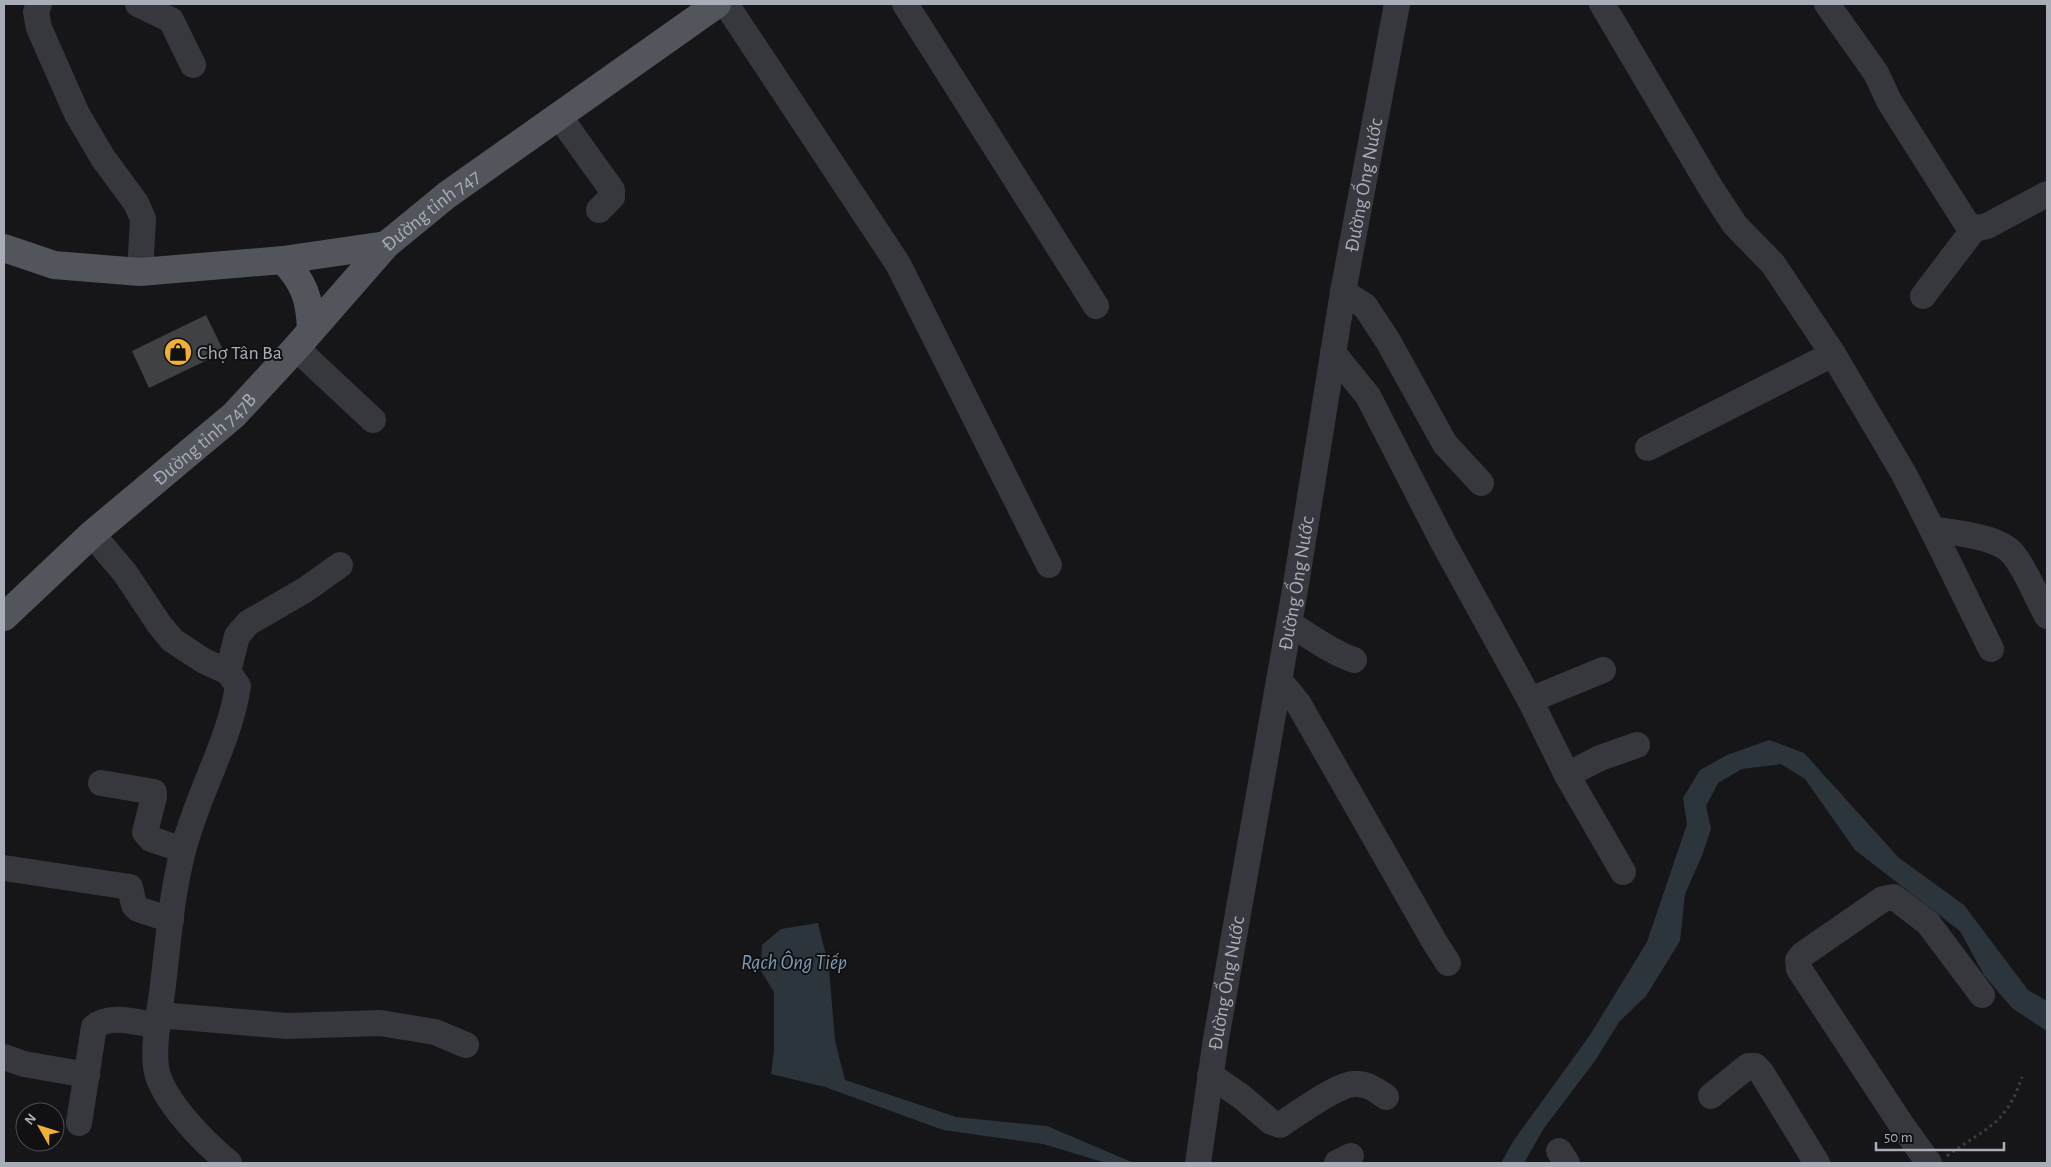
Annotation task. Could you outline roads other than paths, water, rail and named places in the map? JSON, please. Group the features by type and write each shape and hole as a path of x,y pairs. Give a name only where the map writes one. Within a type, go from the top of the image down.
{"main road":[{"name":"Đường tỉnh 747","path":"4,248 54,265 140,272 282,260 386,245 447,195 717,4"},
{"name":"Đường tỉnh 747B","path":"4,617 92,534 234,415 304,339 386,245"},
{"path":"282,260 293,271 310,305 304,339"}],"street":[{"path":"39,4 36,12 39,28 54,57 77,114 103,158 136,202 143,219 140,272"},
{"path":"138,4 170,20 193,65"},
{"path":"726,4 898,264 1048,565"},
{"path":"905,4 1096,306"},
{"name":"Đường Ống Nước","path":"1198,1163 1210,1075 1280,680 1343,292 1397,4"},
{"path":"1602,4 1712,190 1735,225 1773,264 1833,354 1904,474 1991,649"},
{"path":"1827,4 1876,73 1889,101 1965,221 1974,229"},
{"path":"559,116 612,190 612,197 599,210"},
{"path":"1923,296 1974,229 1987,226 2047,194"},
{"path":"1343,292 1365,306 1388,341 1445,444 1481,482"},
{"path":"304,339 373,420"},
{"path":"1333,353 1368,396 1444,544 1530,700 1567,775 1623,872"},
{"path":"1648,448 1833,354"},
{"path":"1932,529 2002,545 2013,554 2047,616"},
{"path":"92,534 125,573 172,640 228,672 238,686 234,713 183,850 171,920 158,1020 156,1056 157,1073 163,1088 178,1111 229,1163"},
{"path":"228,672 237,636 248,623 305,590 340,565"},
{"path":"1289,624 1314,638 1332,653 1354,660"},
{"path":"1530,700 1603,670"},
{"path":"1280,680 1298,703 1448,963"},
{"path":"1567,775 1600,758 1637,745"},
{"path":"101,783 154,792 144,832 151,839 183,850"},
{"path":"4,868 130,887 134,905 138,909 171,920"},
{"path":"1937,1160 1836,1028 1799,969 1798,960 1802,955 1883,899 1894,897 1928,923 1982,995"},
{"path":"79,1123 94,1027 102,1020 158,1020 287,1026 380,1023 435,1032 466,1045"},
{"path":"4,1057 24,1064 87,1076"},
{"path":"1711,1096 1748,1066 1755,1066 1761,1072 1817,1163"},
{"path":"1210,1075 1242,1097 1271,1122 1280,1125 1342,1086 1355,1083 1370,1086 1386,1097"}],"water":[{"path":"1769,740 1804,753 1899,858 1964,905 2028,990 2047,1001 2047,1031 2012,1008 1984,975 1960,931 1855,850 1805,779 1781,764 1742,769 1718,783 1706,806 1711,829 1685,894 1680,941 1646,996 1619,1022 1595,1061 1544,1128 1524,1163 1501,1163 1514,1140 1590,1035 1647,942 1687,824 1683,798 1700,770 1727,755"},
{"name":"Rạch Ông Tiếp","path":"818,923 829,968 835,1041 845,1080 956,1117 1047,1126 1134,1163 1106,1163 1043,1144 943,1130 825,1087 771,1074 774,1050 774,992 761,971 762,945 781,929"}],"place":[{"name":"Chợ Tân Ba","path":"178,352"}]}
